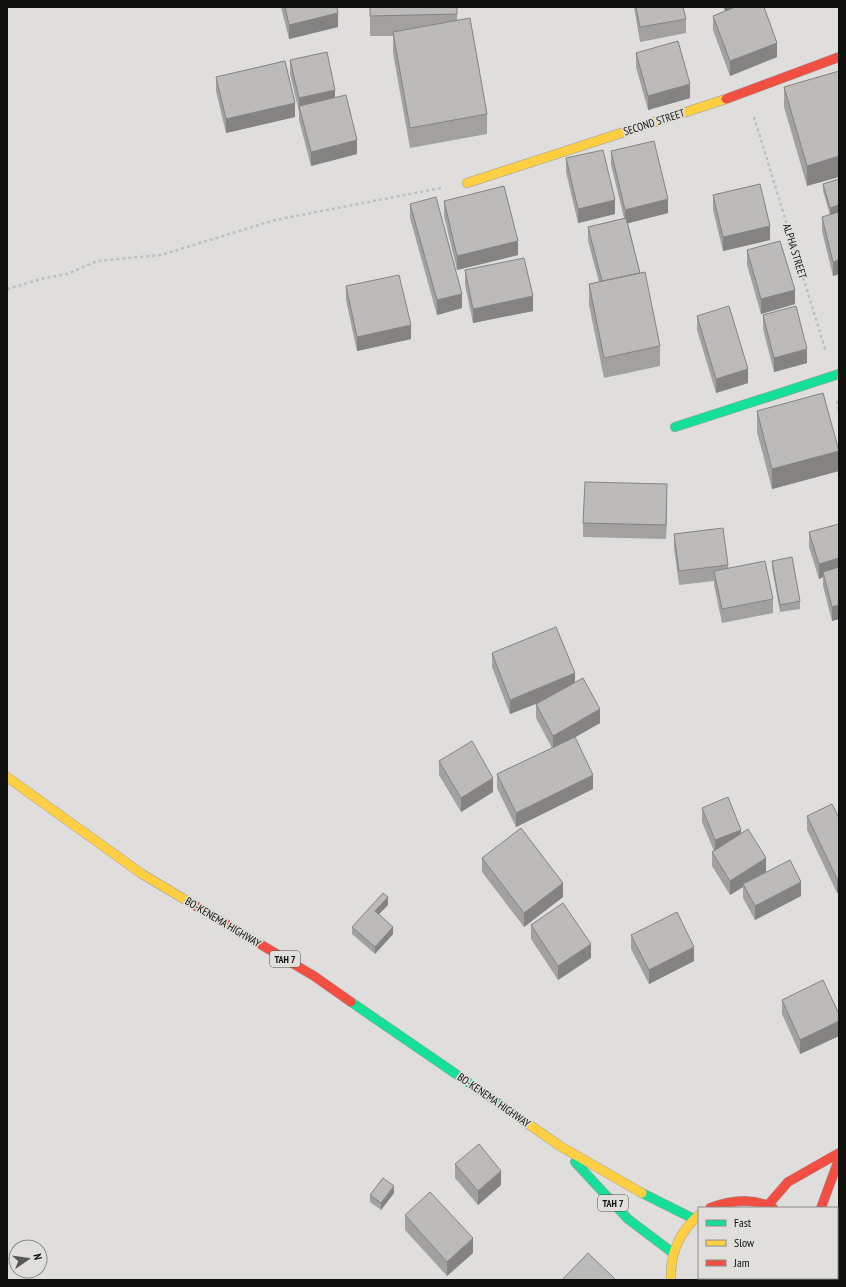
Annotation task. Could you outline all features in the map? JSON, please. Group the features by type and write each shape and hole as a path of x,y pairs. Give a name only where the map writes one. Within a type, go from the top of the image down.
{"main road":[{"name":"SECOND STREET","path":"467,183 747,92 839,57"},
{"path":"675,427 836,375"},
{"name":"BO-KENEMA HIGHWAY","path":"7,777 142,874 314,976 560,1146 641,1192 696,1217"},
{"name":"BO-KENEMA HIGHWAY","path":"560,1146 628,1219 673,1253"},
{"path":"713,1207 729,1202 748,1201 771,1207 788,1182 839,1152"},
{"path":"821,1207 839,1159"},
{"path":"671,1280 670,1272 673,1253 681,1235 696,1217"}],"path":[{"name":"ALPHA STREET","path":"747,92 836,375 839,411"},
{"path":"7,289 45,278 67,274 97,261 161,255 274,220 467,183"}],"building":[{"path":"285,7 337,7 338,13 289,25"},
{"path":"370,7 457,7 457,14 370,16"},
{"path":"636,7 683,7 686,19 640,27"},
{"path":"735,7 764,7 777,43 730,61 713,16"},
{"path":"470,18 487,114 410,128 393,32"},
{"path":"678,41 690,84 648,96 636,53"},
{"path":"327,52 335,90 299,98 290,60"},
{"path":"285,61 295,103 226,119 216,77"},
{"path":"839,71 839,156 807,166 784,87"},
{"path":"346,95 357,140 311,152 299,106"},
{"path":"654,141 668,199 625,210 611,151"},
{"path":"603,150 615,200 578,209 566,158"},
{"path":"839,179 839,205 830,208 823,184"},
{"path":"760,184 770,226 723,237 713,195"},
{"path":"504,186 518,241 457,256 444,201"},
{"path":"436,197 462,294 437,300 410,204"},
{"path":"839,212 839,260 833,262 822,217"},
{"path":"626,218 640,273 602,281 588,227"},
{"path":"780,241 795,290 761,299 747,250"},
{"path":"524,258 533,296 473,309 465,270"},
{"path":"645,272 660,346 604,358 589,284"},
{"path":"399,275 411,325 357,337 346,286"},
{"path":"729,306 748,369 716,379 697,316"},
{"path":"796,306 807,349 774,358 763,315"},
{"path":"823,393 839,451 772,469 757,411"},
{"path":"585,482 667,484 666,525 583,523"},
{"path":"839,524 839,558 819,564 809,532"},
{"path":"723,528 728,565 679,571 674,534"},
{"path":"792,557 800,601 780,605 772,561"},
{"path":"765,561 773,599 722,609 714,571"},
{"path":"839,567 839,605 832,607 823,572"},
{"path":"556,627 575,673 510,700 492,653"},
{"path":"583,678 600,709 553,736 536,704"},
{"path":"575,737 593,775 516,813 497,774"},
{"path":"472,741 493,778 461,798 439,761"},
{"path":"728,797 741,830 715,840 702,808"},
{"path":"832,804 839,818 839,878 837,879 807,816"},
{"path":"521,828 563,883 524,913 482,858"},
{"path":"748,829 766,858 730,881 712,852"},
{"path":"790,860 801,882 755,906 743,884"},
{"path":"383,893 388,897 375,911 393,927 375,947 352,927"},
{"path":"563,903 591,944 558,966 531,925"},
{"path":"677,912 694,947 649,970 631,935"},
{"path":"823,980 839,1014 839,1021 800,1040 782,1000"},
{"path":"479,1144 501,1171 478,1191 455,1164"},
{"path":"383,1178 394,1186 381,1203 370,1195"},
{"path":"430,1192 473,1238 447,1262 405,1215"},
{"path":"588,1253 616,1280 562,1280"}],"traffic: fast":[{"path":"675,427 839,374"},
{"path":"351,1002 504,1107"},
{"path":"575,1162 628,1219 673,1253"},
{"path":"642,1193 694,1219"}],"traffic: slow":[{"path":"467,183 726,99"},
{"path":"7,777 142,874 189,902"},
{"path":"504,1107 560,1146 642,1193"},
{"path":"671,1280 672,1261 677,1244 686,1229 698,1216"}],"traffic: jam":[{"path":"726,99 839,57"},
{"path":"189,902 314,976 351,1002"},
{"path":"768,1205 788,1182 839,1153"},
{"path":"821,1207 839,1159"},
{"path":"713,1207 726,1203 742,1201 757,1202 770,1207"}]}
